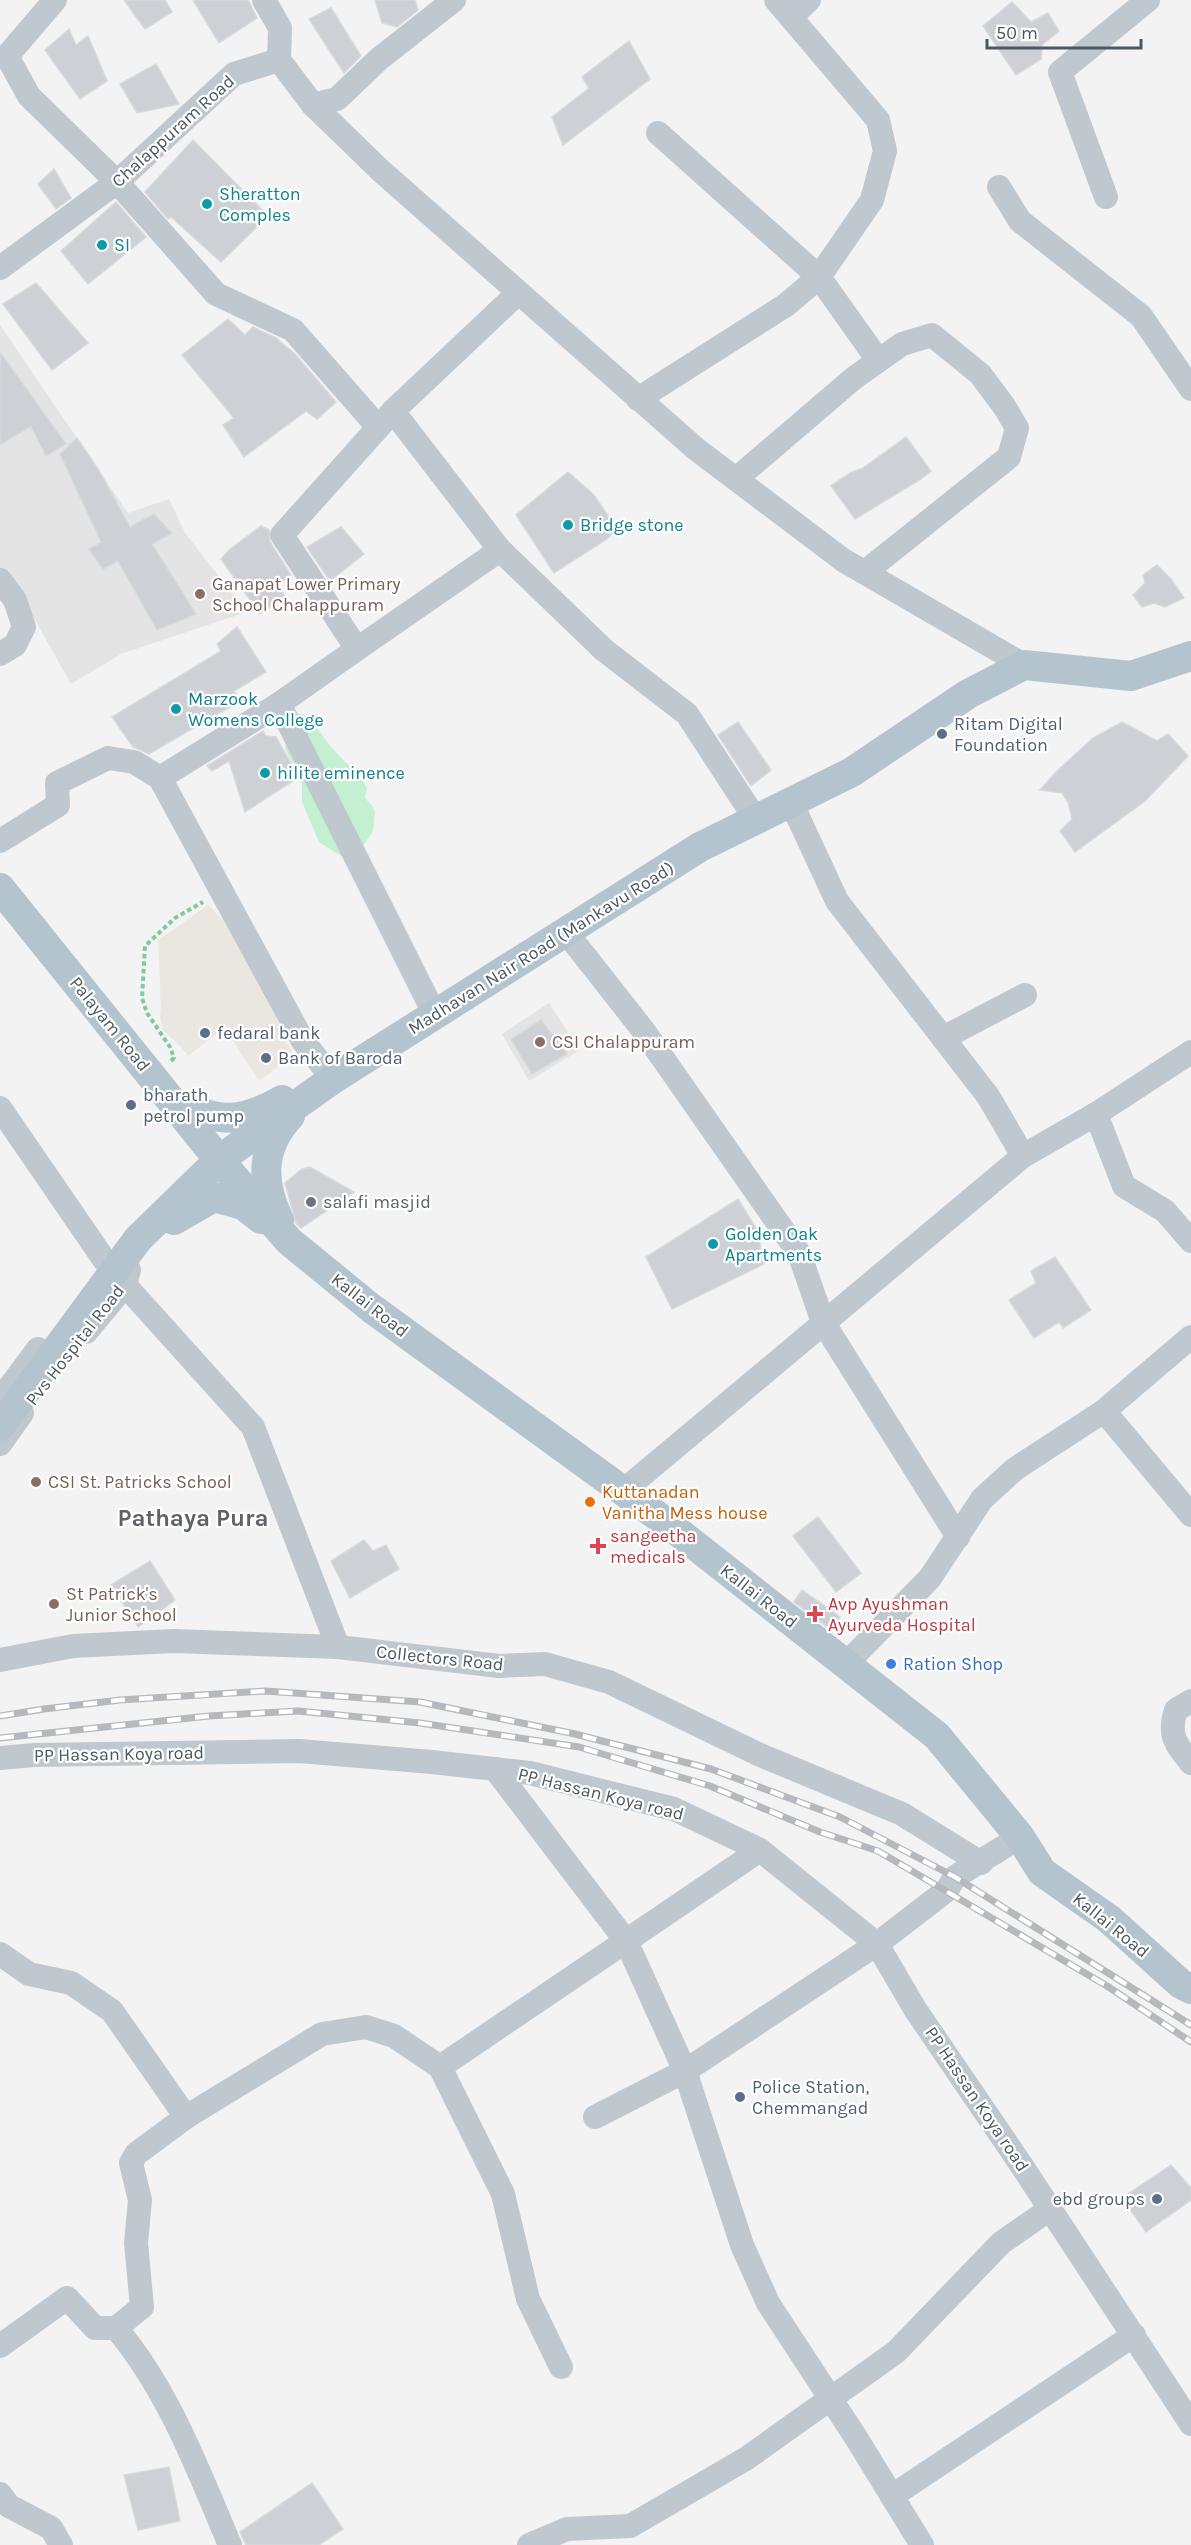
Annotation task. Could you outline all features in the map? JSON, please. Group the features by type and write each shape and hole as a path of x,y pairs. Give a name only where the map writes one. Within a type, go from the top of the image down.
{"main road":[{"path":"1024,665 1131,676 1191,658"},
{"name":"Madhavan Nair Road (Mankavu Road)","path":"0,1426 146,1233 219,1160 333,1079 700,847 852,772 968,694 1024,665"},
{"name":"Palayam Road","path":"0,888 219,1160"},
{"path":"174,1104 217,1118 238,1119 261,1112 311,1086 333,1079"},
{"path":"290,1241 270,1201 265,1181 268,1154 275,1133 305,1101"},
{"name":"Kallai Road","path":"219,1160 290,1241 371,1308 623,1491 937,1736 1020,1837 1042,1872 1109,1919 1188,1981"},
{"path":"146,1233 214,1197 243,1204 290,1241"}],"street":[{"path":"55,0 7,56 29,96 117,182 216,294 293,330 386,419 500,550 604,650 687,714 756,820"},
{"path":"264,0 280,28 279,60 313,105 380,170 638,399 696,449 843,560 1024,665"},
{"path":"313,105 337,99 379,59 454,0"},
{"path":"638,399 786,305 819,277 872,200 885,151 878,120 783,9 809,0"},
{"path":"1107,197 1060,72 1148,0"},
{"name":"Chalappuram Road","path":"0,268 117,182 234,74 279,60"},
{"path":"658,134 819,277 878,360"},
{"path":"999,187 1020,221 1141,316 1191,389"},
{"path":"357,649 282,535 386,419 518,293"},
{"path":"736,479 878,360 902,344 932,335 980,374 1004,406 1017,429 1009,458 865,572"},
{"path":"160,778 279,704 500,550"},
{"path":"0,580 15,600 24,627 15,645 0,654"},
{"path":"279,704 435,1015"},
{"path":"0,841 58,805 57,783 108,758 134,762 160,778 303,1041 333,1079"},
{"path":"791,802 837,902 988,1096 1023,1156"},
{"path":"566,932 643,1030 800,1253 823,1322 958,1537"},
{"path":"943,1038 1025,995"},
{"path":"623,1491 1023,1156 1096,1114 1191,1052"},
{"path":"0,1108 105,1261"},
{"path":"1096,1114 1124,1186 1165,1211 1191,1242"},
{"name":"Pvs Hospital Road","path":"0,1400 105,1261 146,1233"},
{"name":"Pvs Hospital Road","path":"0,1444 38,1391 125,1285 146,1233"},
{"path":"125,1285 253,1427 338,1647"},
{"path":"846,1664 930,1578 982,1499 1015,1469 1104,1411 1191,1336"},
{"path":"1104,1411 1191,1515"},
{"name":"Collectors Road","path":"0,1660 73,1646 174,1641 338,1647 499,1666 545,1664 609,1682 758,1754 902,1814 981,1863"},
{"path":"1191,1701 1176,1710 1171,1726 1176,1745 1191,1763"},
{"name":"PP Hassan Koya road","path":"0,1758 34,1755 299,1751 530,1773 674,1809 760,1851 877,1944 915,2009 1134,2335 1191,2424"},
{"path":"495,1769 626,1941 685,2071 742,2245 768,2303 922,2545"},
{"path":"595,2117 685,2071 877,1944 947,1890 955,1877 1020,1837"},
{"path":"440,2067 760,1851"},
{"path":"0,1954 29,1974 71,1983 112,2011 186,2117"},
{"path":"0,2346 67,2298 95,2328 116,2328 142,2307 136,2243 140,2200 131,2163 136,2154 186,2117 322,2034 366,2028 394,2036 440,2067 503,2194 528,2299 561,2367"},
{"path":"529,2545 567,2529 630,2526 747,2458 896,2352 1001,2242 1050,2209"},
{"path":"116,2328 138,2354 183,2435 230,2545"},
{"path":"892,2496 1134,2335"},
{"path":"0,2494 9,2506 51,2528 61,2545"}],"path":[{"path":"153,1077 174,1058 170,1047 147,1013 142,998 145,946 175,918 222,892"}],"shaded area":[{"path":"0,325 128,513 169,499 185,533 247,612 121,654 71,684 29,609 0,569"},
{"path":"208,905 223,920 275,1010 284,1039 292,1050 287,1060 259,1081 223,1029 188,1056 163,1030 160,1016 158,940"},
{"name":"CSI Chalappuram","path":"549,1003 580,1050 529,1081 502,1034"}],"green space":[{"path":"293,713 303,714 311,720 367,788 365,798 375,813 373,831 363,846 346,859 319,842 302,802 300,772 285,748"}],"building":[{"path":"124,0 165,0 172,12 145,29"},
{"path":"193,0 248,0 257,18 219,43"},
{"path":"375,0 415,0 418,10 397,27 382,23"},
{"path":"1012,2 1031,22 1048,13 1059,31 1042,45 1041,59 1016,75 983,26"},
{"path":"331,8 361,56 344,73 309,19"},
{"path":"69,29 76,45 88,36 107,81 80,99 45,50"},
{"path":"629,41 650,79 563,145 552,117 589,88 582,77"},
{"path":"156,64 179,104 137,113 120,84"},
{"name":"Sheratton Comples","path":"193,140 268,216 221,262 171,217 168,219 145,192"},
{"path":"54,169 71,198 56,209 38,184"},
{"name":"SI","path":"116,202 146,237 88,284 61,251"},
{"path":"36,283 88,343 52,370 3,304"},
{"path":"228,319 245,335 253,327 276,338 295,354 336,402 317,419 306,411 244,457 223,425 234,418 182,355"},
{"path":"0,352 66,444 46,456 31,426 0,445"},
{"path":"906,437 931,471 855,519 831,486 850,473 863,468"},
{"path":"77,438 98,469 130,527 154,514 172,533 152,544 196,614 157,630 118,561 103,569 89,549 101,542 60,454"},
{"name":"Bridge stone","path":"568,472 594,495 617,529 607,539 554,573 516,515"},
{"path":"261,526 269,530 270,542 291,575 277,585 285,596 260,614 221,559 229,550"},
{"path":"341,527 364,554 330,581 307,547"},
{"path":"1157,565 1171,579 1184,598 1165,607 1154,603 1142,607 1133,595 1145,583 1143,575"},
{"name":"Marzook Womens College","path":"237,627 266,672 234,691 240,701 149,754 133,747 112,717 221,651 217,644"},
{"path":"738,722 771,770 751,786 718,735"},
{"path":"1122,722 1157,741 1168,734 1188,756 1145,801 1075,852 1060,831 1072,819 1068,802 1062,793 1040,790 1093,738"},
{"name":"hilite eminence","path":"263,731 266,736 276,737 299,777 245,812 229,761 212,771 207,766"},
{"path":"541,1020 567,1054 532,1074 511,1039"},
{"name":"salafi masjid","path":"310,1167 354,1192 301,1228 296,1223 285,1183 302,1169"},
{"name":"Golden Oak Apartments","path":"738,1199 757,1230 764,1264 672,1309 646,1257"},
{"path":"1055,1257 1091,1310 1063,1328 1059,1322 1034,1338 1009,1300 1036,1283 1031,1271"},
{"path":"818,1517 861,1573 836,1592 793,1536"},
{"path":"364,1540 373,1551 386,1545 399,1569 350,1598 331,1561"},
{"path":"150,1561 175,1600 138,1627 111,1585"},
{"path":"802,1590 840,1617 831,1630 794,1602"},
{"name":"ebd groups","path":"1171,2165 1191,2188 1191,2200 1146,2232 1122,2198"},
{"path":"169,2467 180,2521 138,2530 124,2475"},
{"path":"312,2483 343,2529 319,2545 246,2545 240,2532"}],"railway":[{"path":"0,1716 120,1700 266,1691 420,1702 575,1734 711,1769 840,1817 955,1877 1191,2025"},
{"path":"0,1738 209,1716 298,1711 420,1723 579,1747 710,1786 820,1832 878,1851 1107,1986 1191,2042"}],"place":[{"name":"Sheratton Comples","path":"207,204"},
{"name":"SI","path":"102,245"},
{"name":"Bridge stone","path":"568,525"},
{"name":"Ganapat Lower Primary School Chalappuram","path":"200,594"},
{"name":"Marzook Womens College","path":"176,709"},
{"name":"Ritam Digital Foundation","path":"942,734"},
{"name":"hilite eminence","path":"265,773"},
{"name":"fedaral bank","path":"205,1033"},
{"name":"CSI Chalappuram","path":"540,1042"},
{"name":"Bank of Baroda","path":"266,1058"},
{"name":"bharath petrol pump","path":"131,1105"},
{"name":"salafi masjid","path":"311,1202"},
{"name":"Golden Oak Apartments","path":"713,1244"},
{"name":"CSI St. Patricks School","path":"36,1482"},
{"name":"Kuttanadan Vanitha Mess house","path":"590,1502"},
{"name":"sangeetha medicals","path":"598,1546"},
{"name":"St Patrick's Junior School","path":"54,1604"},
{"name":"Avp Ayushman Ayurveda Hospital","path":"815,1614"},
{"name":"Ration Shop","path":"891,1664"},
{"name":"Police Station, Chemmangad","path":"740,2097"},
{"name":"ebd groups","path":"1157,2199"}],"district":[{"name":"Pathaya Pura","path":"193,1518"}]}
